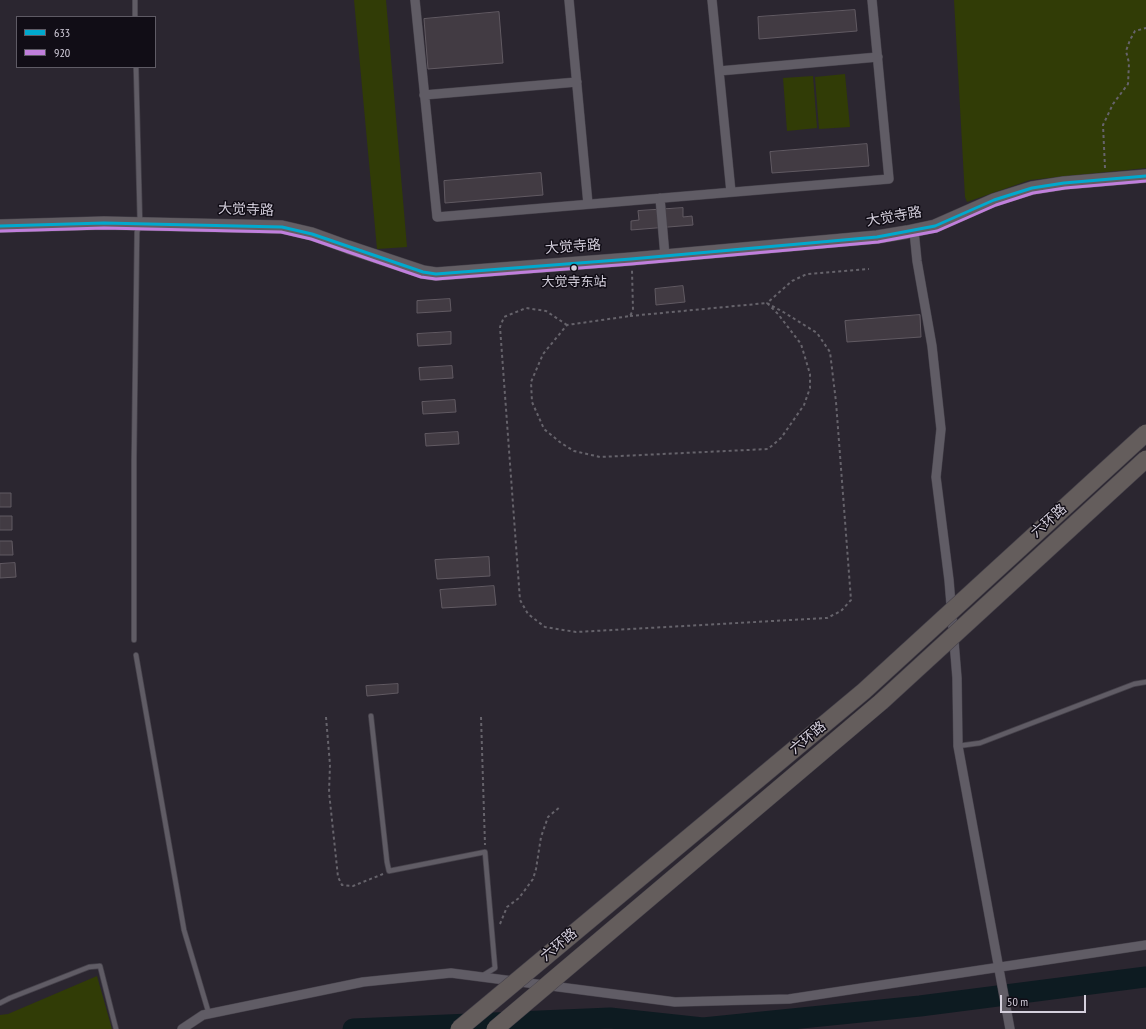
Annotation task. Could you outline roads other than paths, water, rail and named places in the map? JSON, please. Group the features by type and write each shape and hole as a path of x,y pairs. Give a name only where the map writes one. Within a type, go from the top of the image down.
{"highway":[{"name":"六环路","path":"459,1029 864,691 1146,433"},
{"name":"六环路","path":"495,1029 881,702 1146,459"}],"main road":[{"name":"大觉寺路","path":"0,226 104,223 282,227 312,234 423,272 436,274 631,259 877,237 935,226 994,200 1032,188 1064,183 1146,176"}],"street":[{"path":"415,0 437,217 889,179 872,0"},
{"path":"569,0 588,204"},
{"path":"712,0 731,192"},
{"path":"719,71 878,57"},
{"path":"424,95 577,82"},
{"path":"660,198 665,256"},
{"path":"914,231 916,261 932,346 941,429 936,477 949,580 956,678 958,746 1010,1029"},
{"path":"182,1029 203,1015 362,982 451,973 675,1002 789,999 1146,945"}],"lane":[{"path":"135,0 135,16"},
{"path":"134,640 134,428 137,232 140,224 136,68"},
{"path":"136,655 184,930 209,1014"},
{"path":"958,746 980,743 1134,684 1146,682"},
{"path":"371,716 389,871 485,852 495,968 480,976"},
{"path":"0,1003 89,967 100,966 116,1029"}],"waterway":[{"path":"353,1029 610,1018 703,1028 920,1006 1146,977"}],"place":[{"name":"大觉寺东站","path":"574,268"}]}
